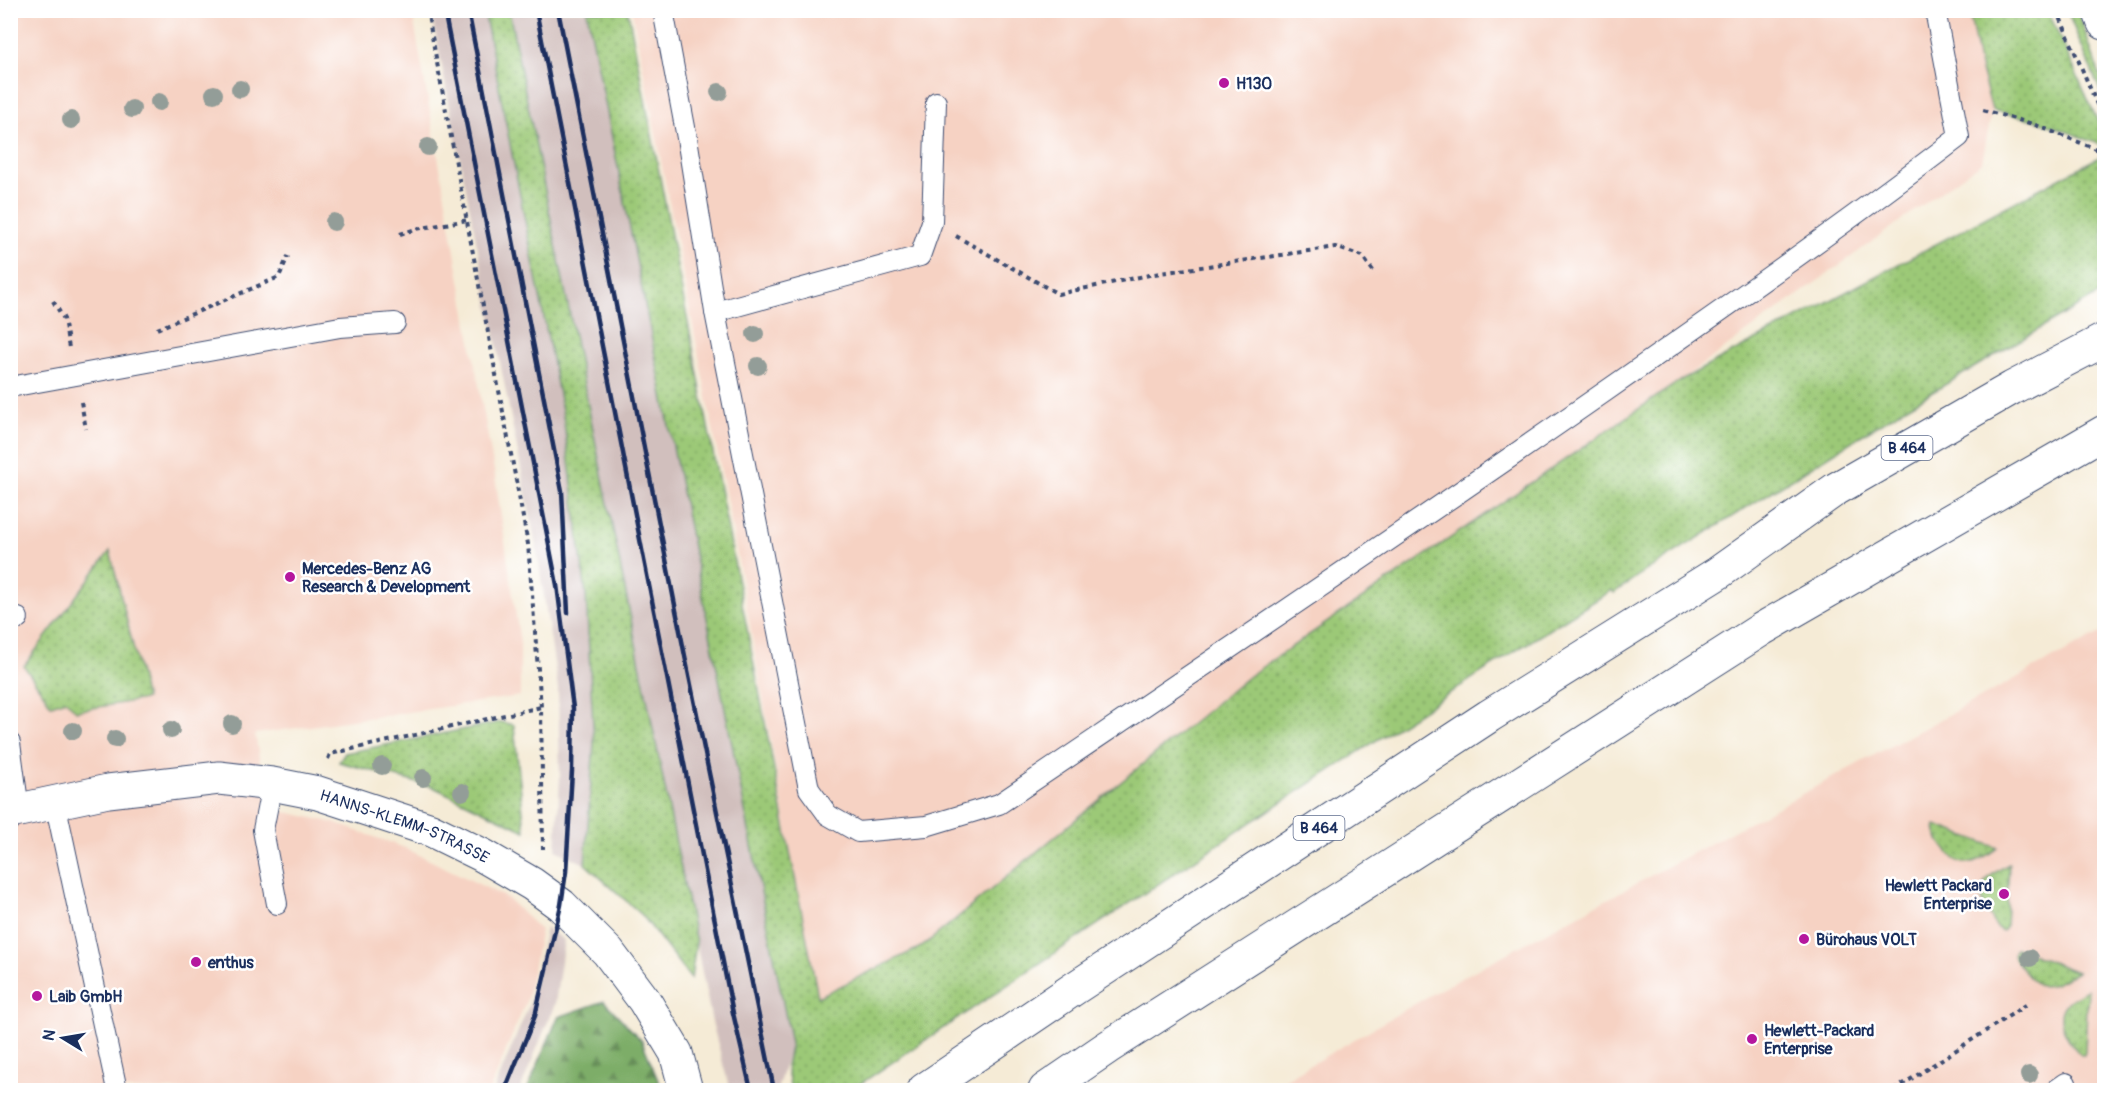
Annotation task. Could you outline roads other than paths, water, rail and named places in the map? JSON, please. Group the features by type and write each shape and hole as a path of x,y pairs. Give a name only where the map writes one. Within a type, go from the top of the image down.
{"main road":[{"path":"2099,10 2104,23"},
{"name":"B 464","path":"924,1090 1489,716 1718,573 1836,489 2012,388 2104,340"},
{"path":"1045,1090 1108,1047 1762,630 2104,432"},
{"name":"HANNS-KLEMM-STRASSE","path":"15,811 108,791 219,778 272,784 318,793 431,830 482,855 532,884 561,905 608,952 644,1000 676,1053 686,1090"}],"lane":[{"path":"663,10 687,138 715,312 810,789 828,815 858,832 926,826 999,804 1431,513 1750,290 1959,137 1935,10"},
{"path":"715,312 920,256 932,222 936,102"},
{"path":"10,387 340,327 395,323"},
{"path":"10,743 15,811"},
{"path":"272,784 263,830 277,904"},
{"path":"55,802 117,1090"}],"railway":[{"path":"444,10 557,585 573,708 566,872 561,905 535,1016 505,1090"},
{"path":"468,10 562,491 568,613"},
{"path":"536,10 733,1013 751,1090"},
{"path":"558,10 685,656 774,1090"}],"place":[{"name":"H130","path":"1224,83"},
{"name":"Mercedes-Benz AG Research & Development","path":"290,577"},
{"name":"Hewlett Packard Enterprise","path":"2004,894"},
{"name":"Bürohaus VOLT","path":"1804,939"},
{"name":"enthus","path":"196,962"},
{"name":"Laib GmbH","path":"37,996"},
{"name":"Hewlett-Packard Enterprise","path":"1752,1039"}]}
